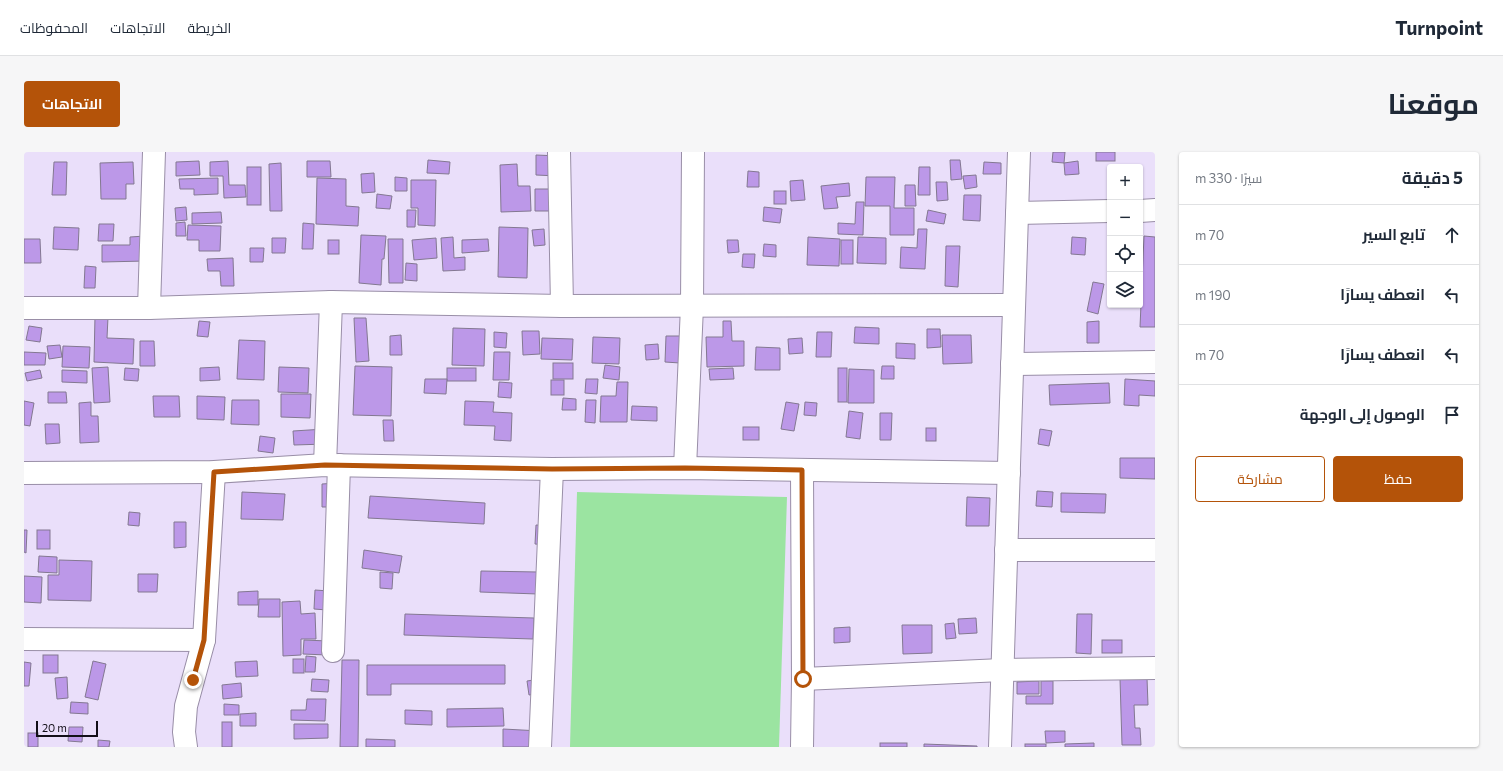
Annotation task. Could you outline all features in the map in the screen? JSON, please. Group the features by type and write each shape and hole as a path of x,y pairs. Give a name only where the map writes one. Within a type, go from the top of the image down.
{"street":[{"path":"149,308 154,152"},
{"path":"559,152 562,306"},
{"path":"685,468 692,306 693,152"},
{"path":"1000,747 1019,152"},
{"path":"1143,210 1155,210"},
{"path":"1017,212 1107,211"},
{"path":"331,302 333,651"},
{"path":"24,308 149,308 331,302 562,306 1014,305"},
{"path":"1012,364 1155,362"},
{"path":"24,474 214,472 332,465 552,469 685,468 1009,473"},
{"path":"540,747 552,469"},
{"path":"802,470 802,747"},
{"path":"186,747 184,732 186,706 204,640 214,472"},
{"path":"1006,550 1155,550"},
{"path":"24,639 204,640"},
{"path":"803,679 1002,670 1155,668"}],"green space":[{"path":"577,492 787,497 779,747 570,747"}],"building":[{"path":"1053,152 1065,152 1064,163 1052,162"},
{"path":"1096,152 1115,152 1115,161 1096,161"},
{"path":"536,155 559,156 558,176 536,175"},
{"path":"428,160 450,162 449,174 427,173"},
{"path":"950,160 960,160 962,179 951,180"},
{"path":"199,161 200,175 176,176 176,162"},
{"path":"228,161 229,185 245,185 246,197 224,198 223,176 210,176 210,162"},
{"path":"307,161 330,161 331,177 307,177"},
{"path":"1078,161 1079,174 1065,175 1064,163"},
{"path":"54,162 67,162 66,195 52,195"},
{"path":"133,162 134,184 126,184 126,199 101,199 100,163"},
{"path":"984,162 1001,163 1001,174 983,174"},
{"path":"281,163 282,211 270,211 269,164"},
{"path":"517,164 518,186 530,186 531,211 501,212 500,165"},
{"path":"247,167 261,167 261,205 247,205"},
{"path":"919,167 930,167 930,195 918,195"},
{"path":"748,171 759,172 759,187 747,187"},
{"path":"374,173 375,192 362,193 361,174"},
{"path":"976,175 977,187 965,189 963,176"},
{"path":"395,177 407,178 407,191 395,191"},
{"path":"866,177 895,177 894,208 914,208 914,235 890,235 890,206 865,206"},
{"path":"218,178 218,194 194,195 194,189 180,189 179,179"},
{"path":"317,178 346,179 346,206 359,207 358,226 316,224"},
{"path":"411,180 436,180 435,226 418,225 418,208 411,208"},
{"path":"803,180 805,200 791,201 790,181"},
{"path":"936,182 947,182 948,200 937,201"},
{"path":"849,183 850,196 836,197 838,208 824,209 821,186"},
{"path":"905,185 915,185 916,206 905,206"},
{"path":"535,189 549,189 550,211 535,211"},
{"path":"774,191 786,191 786,204 774,204"},
{"path":"377,194 392,196 390,209 376,208"},
{"path":"964,195 981,195 980,221 963,220"},
{"path":"856,202 864,202 863,235 838,234 838,223 855,224"},
{"path":"186,207 187,220 176,221 175,208"},
{"path":"764,207 782,209 780,223 763,221"},
{"path":"407,210 416,210 415,227 407,227"},
{"path":"928,210 946,214 944,224 926,221"},
{"path":"221,212 222,223 192,224 192,213"},
{"path":"185,222 186,236 176,236 176,223"},
{"path":"303,223 314,224 313,249 302,249"},
{"path":"99,224 114,224 113,241 98,241"},
{"path":"188,225 221,226 220,251 199,251 199,240 187,240"},
{"path":"54,227 79,228 78,250 53,249"},
{"path":"499,227 528,228 527,278 498,277"},
{"path":"544,229 545,245 534,246 532,230"},
{"path":"918,229 927,229 925,269 900,268 901,247 917,248"},
{"path":"361,235 386,236 384,259 382,259 381,285 359,283"},
{"path":"145,236 146,261 102,262 102,245 130,245 130,237"},
{"path":"1144,236 1155,237 1155,327 1140,327 1141,308 1143,308"},
{"path":"453,237 454,258 465,257 465,270 443,271 441,238"},
{"path":"808,237 840,239 839,266 807,265"},
{"path":"858,237 886,238 886,264 857,263"},
{"path":"1072,237 1086,238 1085,255 1071,254"},
{"path":"272,238 286,238 285,253 272,253"},
{"path":"436,238 437,258 414,260 412,240"},
{"path":"24,239 40,239 41,263 24,263"},
{"path":"388,239 403,239 403,283 389,283"},
{"path":"488,239 489,251 462,253 462,240"},
{"path":"328,240 339,240 339,254 328,254"},
{"path":"727,240 738,240 739,252 728,253"},
{"path":"841,240 853,240 853,264 841,264"},
{"path":"764,244 776,245 776,257 763,256"},
{"path":"946,246 960,246 958,287 945,286"},
{"path":"250,248 264,248 263,262 250,262"},
{"path":"743,254 755,254 754,268 742,267"},
{"path":"233,258 234,286 221,286 220,271 208,271 207,259"},
{"path":"406,263 417,264 417,281 405,280"},
{"path":"85,266 96,267 95,288 84,288"},
{"path":"1093,282 1104,284 1098,314 1087,311"},
{"path":"95,316 108,317 107,338 134,339 133,364 94,362"},
{"path":"354,318 366,318 369,361 356,362"},
{"path":"199,321 210,322 208,337 197,336"},
{"path":"723,321 731,321 732,341 744,341 744,366 707,367 706,337 723,337"},
{"path":"1099,321 1099,343 1087,343 1087,322"},
{"path":"29,326 42,328 40,342 26,340"},
{"path":"855,327 879,328 879,344 854,343"},
{"path":"453,328 485,329 484,366 452,365"},
{"path":"927,329 940,329 941,347 927,348"},
{"path":"522,331 539,331 540,354 523,355"},
{"path":"494,332 507,333 506,348 494,347"},
{"path":"817,332 832,332 831,357 816,357"},
{"path":"401,335 402,355 390,355 390,336"},
{"path":"942,335 971,335 972,363 943,364"},
{"path":"666,336 681,336 680,363 665,362"},
{"path":"593,337 620,338 619,364 592,363"},
{"path":"542,338 573,339 572,360 541,359"},
{"path":"802,338 803,353 789,354 788,339"},
{"path":"239,340 265,341 264,380 237,379"},
{"path":"140,341 154,341 155,366 140,366"},
{"path":"896,343 915,344 915,359 896,358"},
{"path":"658,344 659,359 646,360 645,345"},
{"path":"60,345 62,357 49,359 47,346"},
{"path":"63,346 90,347 89,368 62,367"},
{"path":"756,347 780,348 780,370 755,370"},
{"path":"24,352 46,353 45,365 24,365"},
{"path":"494,352 510,352 509,380 493,380"},
{"path":"553,363 573,363 573,379 553,379"},
{"path":"605,365 620,367 619,380 603,378"},
{"path":"355,366 392,367 391,416 353,415"},
{"path":"882,366 894,366 894,379 881,379"},
{"path":"108,367 110,402 94,403 92,368"},
{"path":"219,367 220,380 200,381 200,368"},
{"path":"279,367 309,368 308,393 278,392"},
{"path":"125,368 139,369 138,381 124,380"},
{"path":"447,368 476,368 476,381 447,381"},
{"path":"733,368 734,379 710,380 709,369"},
{"path":"838,368 847,368 847,402 838,402"},
{"path":"849,369 874,370 874,403 848,403"},
{"path":"40,370 42,378 27,381 25,373"},
{"path":"62,370 87,371 87,383 62,382"},
{"path":"425,379 447,379 446,394 424,393"},
{"path":"586,379 598,379 597,394 585,393"},
{"path":"1125,379 1155,381 1155,396 1139,395 1139,406 1124,405"},
{"path":"551,380 564,380 564,395 551,395"},
{"path":"499,382 512,383 511,398 498,397"},
{"path":"617,382 628,382 627,422 600,422 601,396 616,396"},
{"path":"1109,383 1110,403 1050,405 1049,385"},
{"path":"48,392 66,392 67,403 48,403"},
{"path":"281,394 311,394 310,418 281,417"},
{"path":"153,396 179,396 180,417 154,417"},
{"path":"197,396 225,397 224,420 197,419"},
{"path":"563,398 576,399 576,410 562,410"},
{"path":"232,400 259,400 259,425 231,424"},
{"path":"586,400 596,400 595,423 585,422"},
{"path":"24,401 34,403 30,426 24,425"},
{"path":"465,401 494,402 493,412 512,413 511,441 494,440 495,426 464,425"},
{"path":"91,402 91,416 98,416 99,442 80,443 79,403"},
{"path":"786,402 799,404 794,431 781,429"},
{"path":"805,402 817,403 816,416 804,415"},
{"path":"632,406 657,407 657,421 631,420"},
{"path":"849,411 863,413 860,439 846,437"},
{"path":"880,413 892,413 891,440 880,440"},
{"path":"383,420 393,420 394,441 384,441"},
{"path":"45,424 59,424 60,443 46,444"},
{"path":"743,427 759,427 759,440 743,440"},
{"path":"926,428 936,428 936,441 926,441"},
{"path":"325,429 326,444 294,445 293,431"},
{"path":"1040,429 1052,431 1049,446 1038,444"},
{"path":"260,436 275,438 273,453 258,451"},
{"path":"1120,458 1155,458 1155,479 1120,478"},
{"path":"337,483 338,507 322,507 322,484"},
{"path":"1037,491 1053,492 1052,507 1036,506"},
{"path":"242,492 285,494 283,520 241,519"},
{"path":"1061,493 1106,494 1105,513 1061,512"},
{"path":"370,496 485,503 484,524 368,518"},
{"path":"967,497 990,498 989,526 966,526"},
{"path":"129,512 140,513 139,526 128,525"},
{"path":"174,522 186,522 186,547 174,548"},
{"path":"536,525 551,526 549,545 535,544"},
{"path":"24,530 27,530 26,553 24,552"},
{"path":"37,530 50,530 50,549 37,549"},
{"path":"364,550 402,556 399,573 362,568"},
{"path":"39,556 57,557 57,573 38,572"},
{"path":"59,560 92,561 91,601 48,600 48,575 59,575"},
{"path":"481,571 538,572 538,594 480,592"},
{"path":"380,572 393,573 392,589 380,588"},
{"path":"138,574 158,574 157,592 138,592"},
{"path":"24,576 42,577 41,603 24,602"},
{"path":"315,590 329,591 327,610 314,609"},
{"path":"258,591 258,605 238,605 238,592"},
{"path":"259,599 280,599 280,617 258,617"},
{"path":"300,601 301,614 315,613 316,639 301,639 301,655 283,656 282,602"},
{"path":"405,614 534,618 533,639 404,635"},
{"path":"1077,614 1092,614 1091,654 1076,653"},
{"path":"976,618 977,633 959,634 958,619"},
{"path":"954,623 956,638 946,639 945,624"},
{"path":"902,625 932,625 932,653 903,654"},
{"path":"850,627 850,642 834,643 834,628"},
{"path":"304,640 328,641 327,655 303,654"},
{"path":"1102,640 1122,640 1122,653 1102,653"},
{"path":"43,655 58,655 58,673 43,673"},
{"path":"306,656 316,657 315,672 305,672"},
{"path":"293,659 304,659 304,673 293,673"},
{"path":"342,660 359,660 358,747 340,747"},
{"path":"93,661 106,664 98,700 85,697"},
{"path":"257,661 258,676 236,677 235,662"},
{"path":"24,662 31,663 29,686 24,686"},
{"path":"367,665 505,665 505,684 391,684 391,695 367,695"},
{"path":"67,677 68,698 57,699 55,678"},
{"path":"1147,678 1148,705 1134,705 1135,728 1140,728 1141,745 1122,745 1120,679"},
{"path":"312,679 329,680 328,692 311,691"},
{"path":"540,679 542,693 529,695 527,681"},
{"path":"1039,681 1039,694 1017,694 1017,682"},
{"path":"1041,681 1053,681 1053,704 1026,704 1026,696 1041,696"},
{"path":"241,683 242,697 223,699 222,685"},
{"path":"307,699 326,699 325,721 291,720 291,710 306,710"},
{"path":"71,702 88,703 88,714 70,713"},
{"path":"224,704 239,705 239,715 224,715"},
{"path":"503,708 504,726 447,727 447,709"},
{"path":"405,710 432,711 432,725 405,724"},
{"path":"256,713 256,726 240,726 240,714"},
{"path":"222,722 232,722 232,747 222,747"},
{"path":"294,724 328,724 328,738 294,739"},
{"path":"69,727 83,727 82,742 68,741"},
{"path":"503,729 540,731 539,747 503,747"},
{"path":"1045,731 1065,731 1065,742 1046,743"},
{"path":"28,733 38,733 38,747 28,747"},
{"path":"366,739 395,740 395,747 366,747"},
{"path":"98,740 110,741 109,747 98,747"},
{"path":"880,743 907,743 907,747 880,747"},
{"path":"1094,743 1094,747 1065,747 1065,744"},
{"path":"924,744 977,746 977,747 924,747"},
{"path":"1025,744 1046,744 1046,747 1025,747"}],"route":[{"path":"193,680 204,640 214,472 325,465 552,469 685,468 802,470 803,679"}]}
